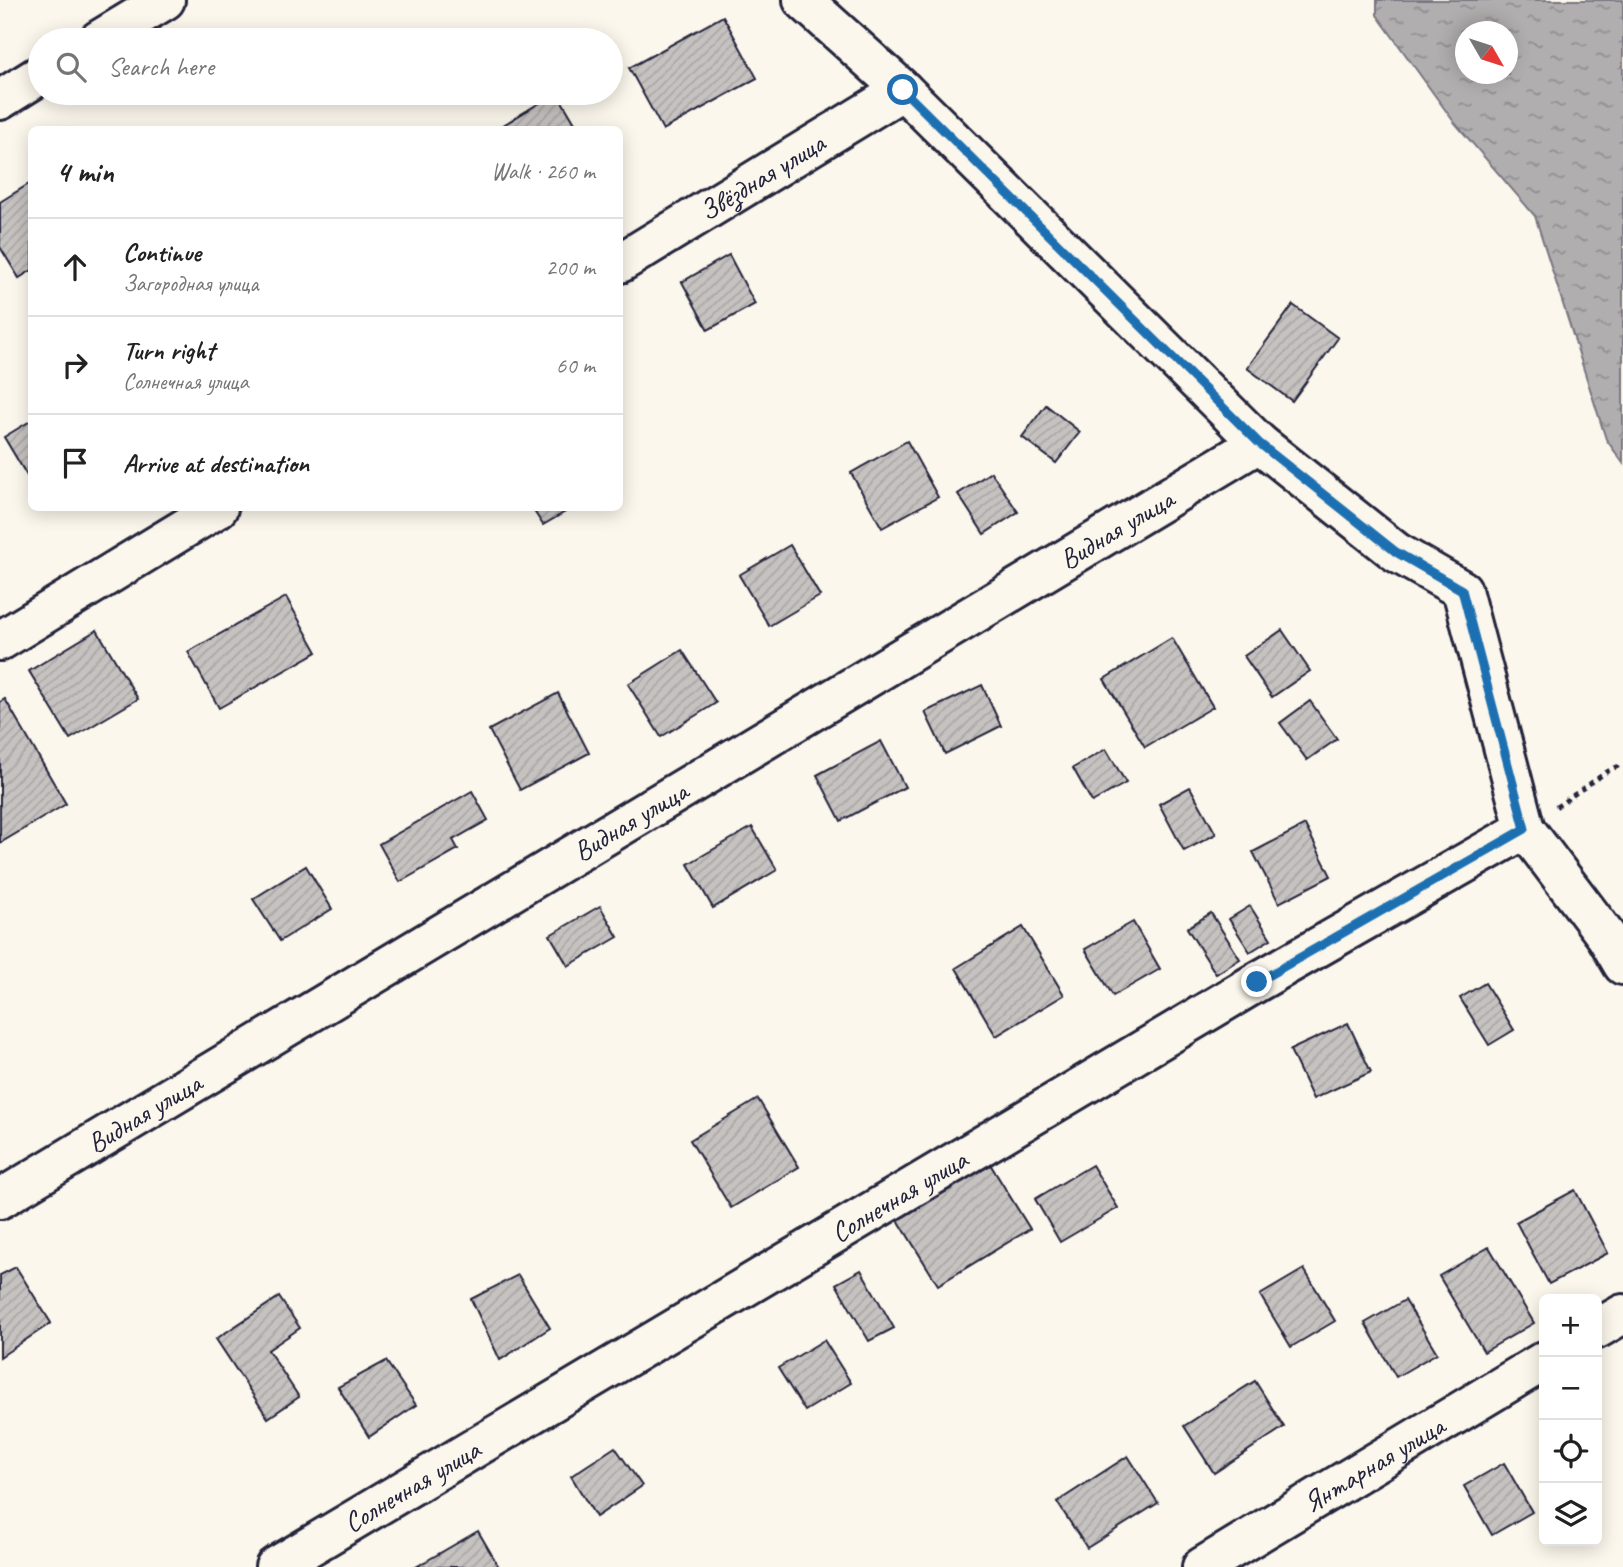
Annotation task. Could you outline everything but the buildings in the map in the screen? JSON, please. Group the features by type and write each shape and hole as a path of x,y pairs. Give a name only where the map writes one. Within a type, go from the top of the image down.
{"street":[{"path":"119,28 166,0"},
{"path":"803,0 903,90 1259,443 1396,552 1462,590 1525,829 1606,936 1623,965"},
{"path":"0,100 28,82"},
{"name":"Звёздная улица","path":"623,261 903,90"},
{"name":"Видная улица","path":"0,1199 1259,443"},
{"path":"0,640 213,511"},
{"name":"Солнечная улица","path":"275,1567 1257,982 1525,829"},
{"path":"1602,1326 1623,1314"},
{"name":"Янтарная улица","path":"1202,1567 1539,1364"}],"path":[{"path":"1525,829 1608,771 1623,764"}],"water":[{"path":"1377,0 1623,0 1623,463 1606,439 1535,216 1454,122 1377,15"}],"route":[{"path":"903,90 1259,443 1396,552 1462,590 1525,829 1257,982"}]}
